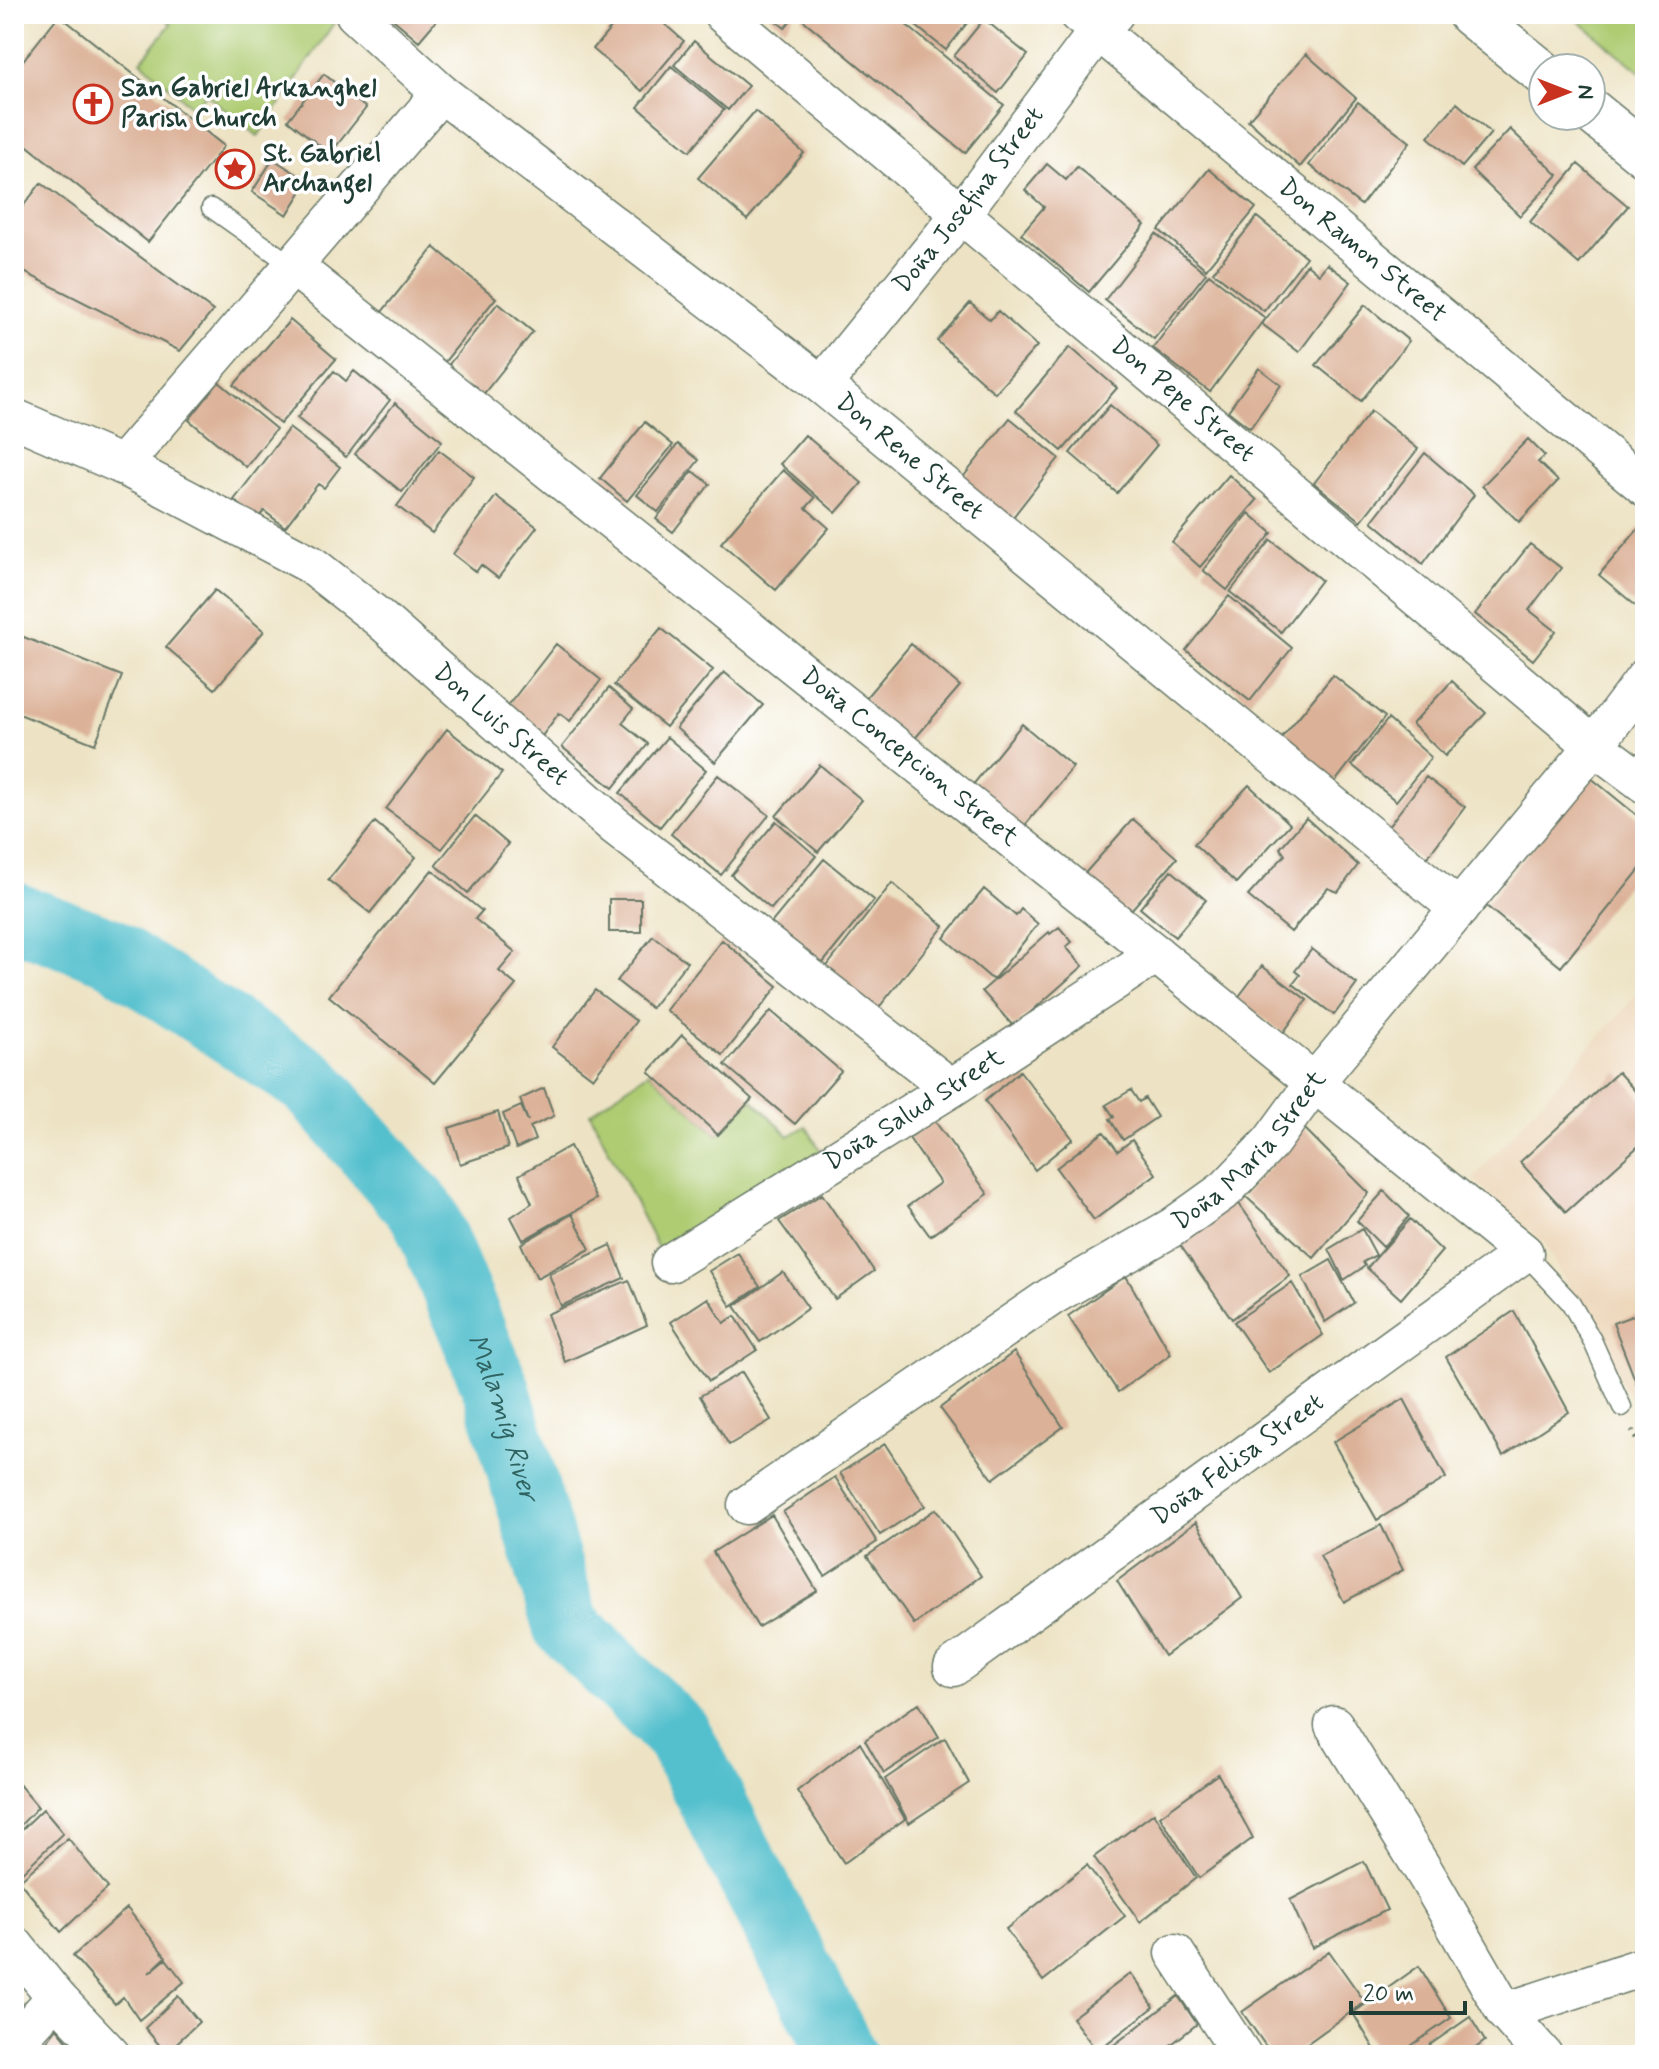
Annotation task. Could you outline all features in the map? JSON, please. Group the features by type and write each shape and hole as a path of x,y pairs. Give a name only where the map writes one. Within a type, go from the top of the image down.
{"street":[{"name":"Don Rene Street","path":"355,14 441,93 822,385 1459,909"},
{"name":"Don Pepe Street","path":"723,14 1594,746 1645,784"},
{"path":"1470,14 1527,60"},
{"name":"Doña Josefina Street","path":"822,385 960,215 1096,20"},
{"name":"Don Ramon Street","path":"1096,20 1645,487"},
{"path":"122,465 441,93"},
{"path":"1607,124 1645,155"},
{"name":"Doña Concepcion Street","path":"293,266 1156,954 1524,1253"},
{"name":"Don Luis Street","path":"14,418 122,465 310,564 343,588 614,825 951,1088"},
{"name":"Doña Maria Street","path":"747,1505 1052,1296 1173,1227 1226,1189 1271,1142 1314,1083 1594,746 1645,678"},
{"name":"Doña Salud Street","path":"670,1263 951,1088 1156,954"},
{"name":"Doña Felisa Street","path":"953,1667 1524,1253"},
{"path":"1334,1725 1428,1878 1505,2012 1543,2055"},
{"path":"14,1945 56,1997 111,2055"},
{"path":"1175,1953 1242,2055"},
{"path":"1505,2012 1645,1966"},
{"path":"14,2044 56,1997"}],"lane":[{"path":"211,208 293,266"},
{"path":"1524,1253 1570,1302 1592,1340 1622,1407"}],"shaded area":[{"path":"1645,985 1645,1430 1544,1243 1473,1179"}],"green space":[{"path":"161,14 329,14 336,20 258,136 206,94 193,108 141,61 171,24"},
{"path":"1570,14 1645,14 1645,76"},
{"path":"649,1072 718,1135 752,1099 789,1136 806,1126 823,1155 661,1254 590,1113"}],"building":[{"path":"387,14 442,14 419,41"},
{"path":"623,14 653,14 684,41 642,91 593,49"},
{"path":"767,14 795,14 785,28"},
{"path":"806,14 893,14 1004,105 965,153 802,19"},
{"path":"901,14 974,14 946,50"},
{"name":"San Gabriel Arkanghel Parish Church","path":"59,15 224,146 148,242 14,135 14,72"},
{"path":"984,19 1028,55 998,93 954,56"},
{"path":"694,41 748,86 728,110 674,65"},
{"path":"1306,54 1356,98 1300,167 1248,120"},
{"path":"671,66 724,110 690,151 638,107"},
{"path":"324,74 366,108 330,154 288,120"},
{"path":"1358,102 1410,142 1361,205 1309,165"},
{"path":"1457,103 1491,133 1462,167 1428,137"},
{"path":"755,111 804,153 747,220 698,178"},
{"path":"1510,129 1558,175 1520,216 1472,170"},
{"path":"273,159 308,181 287,215 252,192"},
{"path":"1047,164 1066,180 1077,167 1145,225 1089,292 1021,234 1044,207 1025,190"},
{"path":"1578,164 1628,206 1579,264 1530,222"},
{"path":"1209,169 1256,208 1206,269 1159,230"},
{"path":"41,183 213,311 180,351 14,267 14,218"},
{"path":"1257,217 1306,257 1264,311 1213,272"},
{"path":"1156,234 1206,273 1154,339 1105,300"},
{"path":"434,247 496,298 443,364 381,313"},
{"path":"1307,264 1319,274 1327,264 1351,282 1299,352 1262,324"},
{"path":"1209,274 1265,318 1210,392 1153,348"},
{"path":"498,303 533,332 481,397 446,368"},
{"path":"970,303 990,320 998,311 1037,346 995,393 937,341"},
{"path":"1365,305 1409,341 1361,401 1316,365"},
{"path":"290,320 336,359 280,424 234,385"},
{"path":"1070,347 1117,388 1062,451 1016,411"},
{"path":"1259,368 1281,385 1250,428 1228,411"},
{"path":"334,371 346,381 354,371 390,400 346,457 297,418"},
{"path":"219,382 276,429 246,467 189,420"},
{"path":"395,403 442,441 402,492 355,454"},
{"path":"1110,405 1157,445 1117,493 1070,453"},
{"path":"1371,411 1418,449 1361,521 1314,483"},
{"path":"1010,418 1059,458 1006,526 956,486"},
{"path":"645,422 673,445 627,501 600,478"},
{"path":"289,428 340,467 324,488 318,484 285,527 264,511 258,519 234,500"},
{"path":"805,435 862,483 836,513 780,464"},
{"path":"1528,439 1545,456 1538,462 1558,481 1519,522 1482,486"},
{"path":"678,444 699,460 658,512 637,495"},
{"path":"439,450 474,477 432,533 397,506"},
{"path":"1425,453 1474,495 1423,564 1372,521"},
{"path":"783,470 815,498 806,508 829,528 776,590 721,543"},
{"path":"693,471 710,484 673,532 656,519"},
{"path":"1229,475 1257,500 1200,567 1172,542"},
{"path":"496,496 537,527 498,578 481,565 476,572 453,554"},
{"path":"1249,513 1272,533 1227,590 1203,570"},
{"path":"1639,528 1645,533 1645,608 1642,611 1599,575"},
{"path":"1271,540 1321,580 1281,632 1230,592"},
{"path":"1530,544 1561,568 1529,610 1556,631 1533,660 1475,614"},
{"path":"215,590 264,631 215,689 166,647"},
{"path":"1229,596 1292,648 1250,701 1186,650"},
{"path":"661,628 713,670 666,727 614,685"},
{"path":"21,636 122,676 95,744 14,712 14,655"},
{"path":"556,644 601,680 570,721 559,713 542,736 507,707"},
{"path":"911,644 960,686 911,743 863,701"},
{"path":"724,672 763,705 715,762 676,728"},
{"path":"1333,675 1385,717 1328,791 1273,748"},
{"path":"1452,681 1486,713 1445,756 1412,724"},
{"path":"609,688 633,709 622,723 648,744 613,788 562,747"},
{"path":"1388,719 1431,757 1396,801 1352,765"},
{"path":"1022,724 1073,767 1014,839 963,797"},
{"path":"447,729 502,773 442,849 386,809"},
{"path":"667,737 706,770 660,827 620,793"},
{"path":"820,765 862,800 818,852 776,816"},
{"path":"718,775 769,815 721,875 671,834"},
{"path":"1426,777 1465,807 1423,863 1384,832"},
{"path":"1590,777 1645,822 1645,863 1561,967 1485,905"},
{"path":"1249,785 1290,824 1236,883 1194,844"},
{"path":"475,816 508,844 468,893 436,865"},
{"path":"1306,818 1358,865 1338,892 1328,888 1291,932 1248,896 1285,855 1280,848"},
{"path":"1133,819 1177,858 1123,919 1079,880"},
{"path":"776,821 816,856 771,909 731,875"},
{"path":"375,822 416,857 370,913 328,880"},
{"path":"824,859 874,900 818,969 767,928"},
{"path":"432,870 482,911 475,919 515,952 499,971 516,985 435,1083 329,996"},
{"path":"1171,870 1206,900 1175,937 1140,908"},
{"path":"892,883 944,926 876,1011 824,970"},
{"path":"984,889 1016,916 1021,909 1038,924 993,980 944,938"},
{"path":"609,899 641,899 641,932 609,932"},
{"path":"1059,927 1072,942 1066,947 1083,966 1014,1027 982,991 1049,932"},
{"path":"653,936 687,962 651,1008 617,981"},
{"path":"722,940 778,986 723,1055 666,1010"},
{"path":"1312,949 1357,984 1334,1015 1293,984 1300,975 1295,971"},
{"path":"1262,966 1307,1000 1283,1033 1237,999"},
{"path":"595,990 636,1021 593,1078 552,1047"},
{"path":"771,1011 841,1071 795,1124 725,1065"},
{"path":"682,1035 752,1099 718,1135 649,1072"},
{"path":"1020,1071 1073,1139 1035,1170 985,1101"},
{"path":"1618,1072 1645,1102 1645,1140 1566,1212 1520,1162"},
{"path":"544,1088 554,1116 530,1127 535,1140 516,1149 503,1114 521,1106 528,1121 520,1099"},
{"path":"1131,1090 1139,1102 1145,1098 1157,1117 1123,1140 1110,1119 1114,1117 1106,1105"},
{"path":"498,1112 508,1148 460,1164 449,1128"},
{"path":"934,1120 988,1194 930,1236 908,1206 940,1183 909,1138"},
{"path":"1304,1128 1369,1193 1314,1258 1244,1195"},
{"path":"1104,1132 1118,1151 1132,1140 1156,1174 1094,1220 1056,1168"},
{"path":"570,1146 596,1199 523,1240 511,1217 532,1203 519,1175"},
{"path":"1384,1191 1409,1216 1383,1247 1357,1221"},
{"path":"822,1194 874,1271 835,1299 779,1221"},
{"path":"1235,1198 1290,1276 1232,1319 1178,1242"},
{"path":"572,1214 590,1249 537,1278 521,1244"},
{"path":"1410,1219 1442,1251 1401,1299 1367,1268"},
{"path":"1362,1229 1376,1255 1363,1262 1365,1266 1344,1280 1329,1249"},
{"path":"611,1245 624,1278 561,1306 549,1274"},
{"path":"738,1253 760,1287 731,1306 709,1271"},
{"path":"1331,1260 1354,1303 1325,1322 1302,1277"},
{"path":"783,1272 808,1308 760,1342 735,1306"},
{"path":"1126,1276 1171,1354 1118,1392 1068,1316"},
{"path":"629,1280 647,1325 565,1362 547,1314"},
{"path":"1292,1283 1323,1335 1269,1373 1234,1322"},
{"path":"708,1298 724,1323 735,1316 757,1350 709,1381 671,1322"},
{"path":"1514,1311 1569,1412 1503,1456 1446,1357"},
{"path":"1645,1311 1645,1388 1639,1390 1613,1323"},
{"path":"1014,1352 1063,1427 993,1479 940,1408"},
{"path":"742,1372 771,1420 729,1445 700,1396"},
{"path":"1404,1399 1446,1478 1377,1520 1333,1442"},
{"path":"885,1444 925,1506 880,1535 840,1473"},
{"path":"835,1477 877,1542 825,1576 783,1512"},
{"path":"936,1509 981,1576 914,1624 867,1556"},
{"path":"772,1515 817,1591 758,1627 713,1552"},
{"path":"1196,1522 1242,1598 1164,1656 1117,1581"},
{"path":"1381,1525 1403,1570 1344,1602 1320,1556"},
{"path":"919,1703 939,1737 884,1773 865,1740"},
{"path":"945,1738 969,1783 909,1823 885,1779"},
{"path":"860,1743 905,1819 844,1863 797,1791"},
{"path":"1218,1774 1253,1838 1199,1878 1160,1816"},
{"path":"17,1782 38,1807 14,1832 14,1785"},
{"path":"43,1809 63,1833 14,1880 14,1837"},
{"path":"1154,1813 1196,1878 1140,1922 1094,1857"},
{"path":"68,1838 108,1888 61,1932 19,1881"},
{"path":"1364,1861 1387,1910 1312,1948 1290,1900"},
{"path":"1087,1865 1125,1916 1043,1981 1006,1929"},
{"path":"127,1908 166,1957 149,1973 166,1959 184,1982 139,2020 123,1997 115,2004 73,1956"},
{"path":"1329,1951 1365,2002 1291,2055 1272,2055 1242,2012"},
{"path":"1419,1966 1451,2018 1398,2055 1378,2055 1353,2013"},
{"path":"1131,1973 1154,2007 1097,2051 1072,2018"},
{"path":"178,1996 199,2022 166,2053 145,2028"},
{"path":"1178,1996 1197,2024 1158,2055 1109,2055 1106,2051"},
{"path":"1470,2017 1485,2041 1470,2055 1415,2055"},
{"path":"57,2028 79,2055 36,2055"}],"waterway":[{"name":"Malamig River","path":"14,916 109,951 309,1082 424,1214 496,1388 566,1625 678,1735 843,2055"}],"place":[{"name":"San Gabriel Arkanghel Parish Church","path":"93,104"},
{"name":"St. Gabriel Archangel","path":"235,169"}]}
